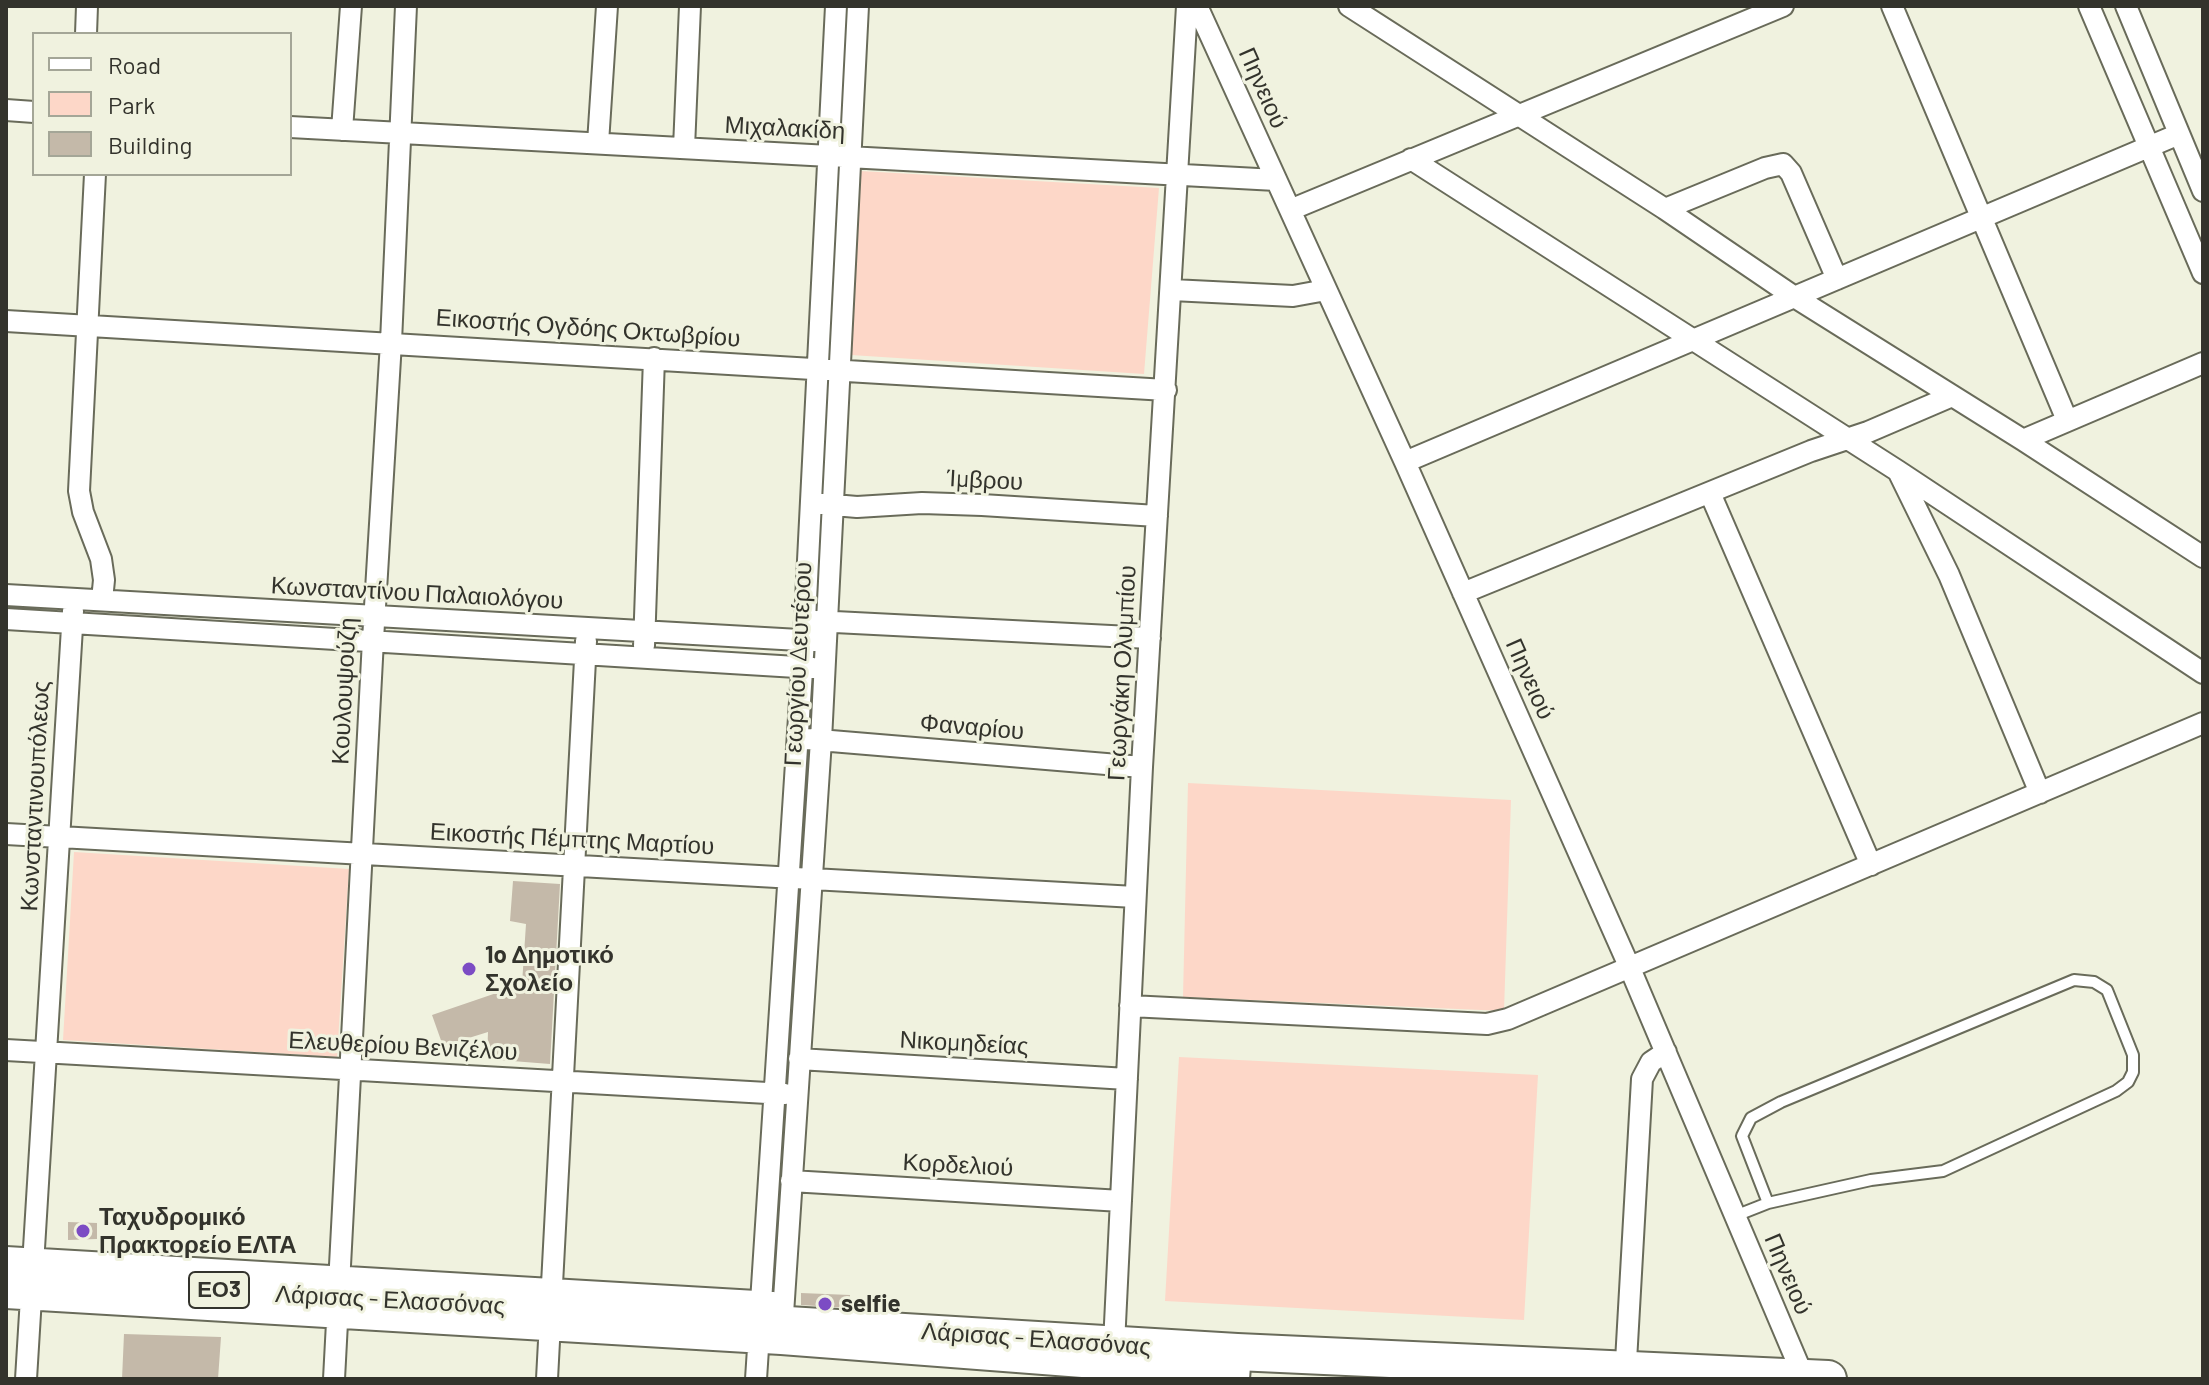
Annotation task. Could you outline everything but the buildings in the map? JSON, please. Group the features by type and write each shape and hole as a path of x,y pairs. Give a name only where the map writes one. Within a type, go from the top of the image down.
{"highway":[{"name":"Λάρισας - Ελασσόνας","path":"19,1278 257,1282 338,1297 771,1323 1068,1361 1114,1344 1236,1372 1816,1378"}],"street":[{"path":"86,32 87,6"},
{"path":"342,130 351,6"},
{"name":"Κουλουψούζη","path":"334,1379 391,342 406,6"},
{"path":"598,143 607,6"},
{"path":"684,148 690,6"},
{"name":"Γεωργίου Δευτέρου","path":"771,1323 774,1093 798,738 836,6"},
{"name":"Γεωργίου Δευτέρου","path":"771,1323 791,1181 821,740 858,6"},
{"name":"Γεωργάκη Ολυμπίου","path":"1114,1344 1142,767 1187,6"},
{"name":"Πηνειού","path":"1197,6 1405,462 1629,966 1735,1216 1816,1378"},
{"path":"1349,6 1665,209 1793,296 2203,557"},
{"path":"1290,210 1783,6"},
{"path":"1892,6 2067,420"},
{"path":"2089,6 2203,273"},
{"path":"2126,6 2203,191"},
{"path":"6,110 32,112"},
{"name":"Μιχαλακίδη","path":"292,127 1276,180"},
{"path":"1405,462 2179,134"},
{"path":"1411,159 1898,471 2203,673"},
{"path":"1665,209 1765,168 1783,164 1791,173 1837,279"},
{"path":"95,176 79,491 83,512 99,551 103,571 102,600"},
{"path":"1172,290 1293,296 1326,290"},
{"name":"Εικοστής Ογδόης Οκτωβρίου","path":"6,321 1166,390"},
{"path":"643,657 654,358"},
{"path":"2023,440 2203,363"},
{"path":"1463,593 1952,396"},
{"path":"1898,471 1949,575 2040,793"},
{"path":"1710,493 1871,865"},
{"name":"Ίμβρου","path":"810,503 857,507 922,503 1157,516"},
{"name":"Κωνσταντίνου Παλαιολόγου","path":"6,595 644,632 804,630 1150,638"},
{"name":"Κωνσταντινουπόλεως","path":"26,1379 19,1278 46,1052 73,599"},
{"name":"Κωνσταντίνου Παλαιολόγου","path":"6,619 824,668"},
{"path":"547,1379 587,629"},
{"path":"1130,1006 1487,1024 1508,1019 2203,723"},
{"name":"Φαναρίου","path":"798,738 1142,767"},
{"name":"Εικοστής Πέμπτης Μαρτίου","path":"6,834 1135,897"},
{"name":"Ελευθερίου Βενιζέλου","path":"6,1050 797,1094"},
{"path":"1625,1374 1642,1079 1651,1062 1666,1052"},
{"name":"Νικομηδείας","path":"799,1059 1127,1079"},
{"name":"Κορδελιού","path":"791,1181 1121,1201"},
{"path":"19,1278 338,1297"},
{"path":"756,1379 771,1323"},
{"path":"1068,1361 1236,1372"}],"lane":[{"path":"1735,1216 1768,1203 1871,1180 1943,1171 2116,1091 2128,1082 2133,1072 2133,1055 2107,990 2094,982 2074,980 1781,1102 1751,1118 1742,1136 1768,1203"}],"green space":[{"path":"860,171 1159,188 1144,374 851,355"},
{"path":"1188,783 1511,800 1504,1011 1183,997"},
{"path":"74,852 349,869 337,1057 63,1040"},
{"path":"1179,1057 1538,1075 1524,1320 1165,1301"}],"place":[{"name":"1o Δημοτικό Σχολείο","path":"469,969"},
{"name":"Ταχυδρομικό Πρακτορείο ΕΛΤΑ","path":"83,1231"},
{"name":"selfie","path":"825,1304"}]}
